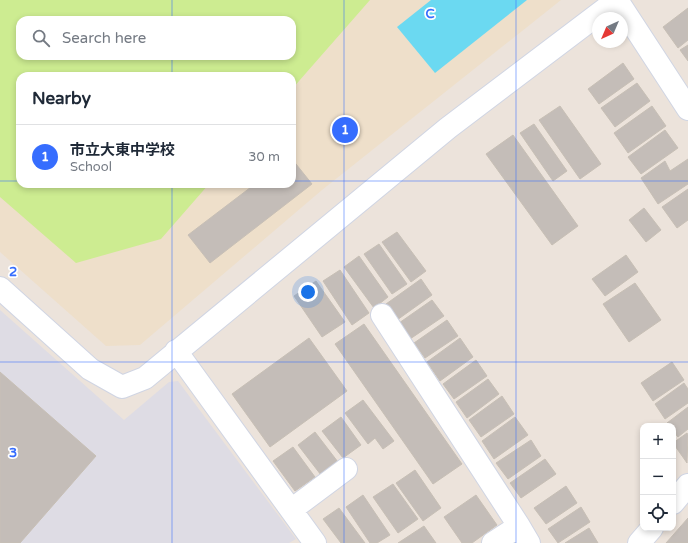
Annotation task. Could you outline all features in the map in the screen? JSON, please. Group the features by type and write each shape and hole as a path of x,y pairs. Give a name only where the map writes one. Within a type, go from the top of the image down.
{"street":[{"path":"0,288 90,369 122,388 145,378 448,128 617,0 688,108"},
{"path":"382,315 524,535 493,543"},
{"path":"176,351 315,543"},
{"path":"291,510 346,469"},
{"path":"676,499 688,485"},
{"path":"639,543 649,531"}],"shaded area":[{"path":"0,0 561,0 322,190 140,345 106,346 0,252"},
{"path":"0,310 124,420 169,382 178,381 296,539 289,543 0,543"}],"green space":[{"path":"0,0 370,0 296,84 296,72 16,72 16,188 206,188 161,239 76,263 0,197"}],"water":[{"path":"431,0 527,0 435,73 397,27"}],"building":[{"path":"688,8 688,40 678,48 663,27"},
{"path":"688,45 688,61 680,50"},
{"path":"623,63 634,79 599,104 588,89"},
{"path":"637,83 650,101 615,127 601,108"},
{"path":"560,106 601,164 580,179 539,120"},
{"path":"652,106 666,126 628,153 614,133"},
{"path":"534,124 567,171 553,181 520,133"},
{"path":"665,130 678,148 641,174 628,157"},
{"path":"513,135 578,226 552,245 486,154"},
{"path":"688,159 688,184 658,204 641,178 665,161 670,171"},
{"path":"296,164 312,184 210,263 188,235 250,188 296,188"},
{"path":"688,189 688,220 677,228 662,207"},
{"path":"644,208 661,230 646,242 629,220"},
{"path":"397,232 426,271 411,282 382,242"},
{"path":"379,244 407,284 392,294 364,254"},
{"path":"626,255 638,272 605,296 592,279"},
{"path":"359,256 388,297 374,308 344,267"},
{"path":"340,270 369,313 352,325 323,281"},
{"path":"421,279 432,295 397,320 386,304"},
{"path":"316,281 345,322 322,337 294,296"},
{"path":"635,283 661,320 629,342 603,304"},
{"path":"432,300 444,316 410,339 399,323"},
{"path":"447,320 458,336 425,358 414,343"},
{"path":"364,324 462,464 433,484 335,344"},
{"path":"309,338 347,391 270,447 232,394"},
{"path":"460,338 473,357 440,381 427,362"},
{"path":"476,360 487,376 454,399 443,384"},
{"path":"672,362 684,380 653,401 641,383"},
{"path":"0,372 96,456 20,543 0,543"},
{"path":"488,379 499,394 467,418 456,402"},
{"path":"684,383 688,389 688,403 665,419 655,404"},
{"path":"502,396 514,414 481,437 469,420"},
{"path":"363,400 394,441 383,449 375,438 368,444 345,413"},
{"path":"688,407 688,429 678,437 676,435 676,423 667,423"},
{"path":"341,417 361,445 343,458 322,431"},
{"path":"515,417 528,435 494,459 482,441"},
{"path":"315,432 338,462 321,475 298,445"},
{"path":"687,433 687,463 676,447 676,441"},
{"path":"531,440 541,456 508,479 496,463"},
{"path":"293,447 315,477 295,491 273,461"},
{"path":"545,459 556,474 521,498 510,483"},
{"path":"415,470 441,508 423,521 396,483"},
{"path":"393,484 418,519 398,533 373,497"},
{"path":"566,486 577,503 546,524 534,508"},
{"path":"363,495 390,535 377,543 370,543 346,507"},
{"path":"476,495 497,525 472,543 462,543 444,517"},
{"path":"581,507 590,522 558,543 548,529"},
{"path":"339,508 365,543 341,543 323,519"},
{"path":"688,518 688,543 666,543"},
{"path":"424,526 436,543 398,543"},
{"path":"589,528 598,543 565,543"}],"place":[{"name":"市立大東中学校","path":"345,130"}]}
